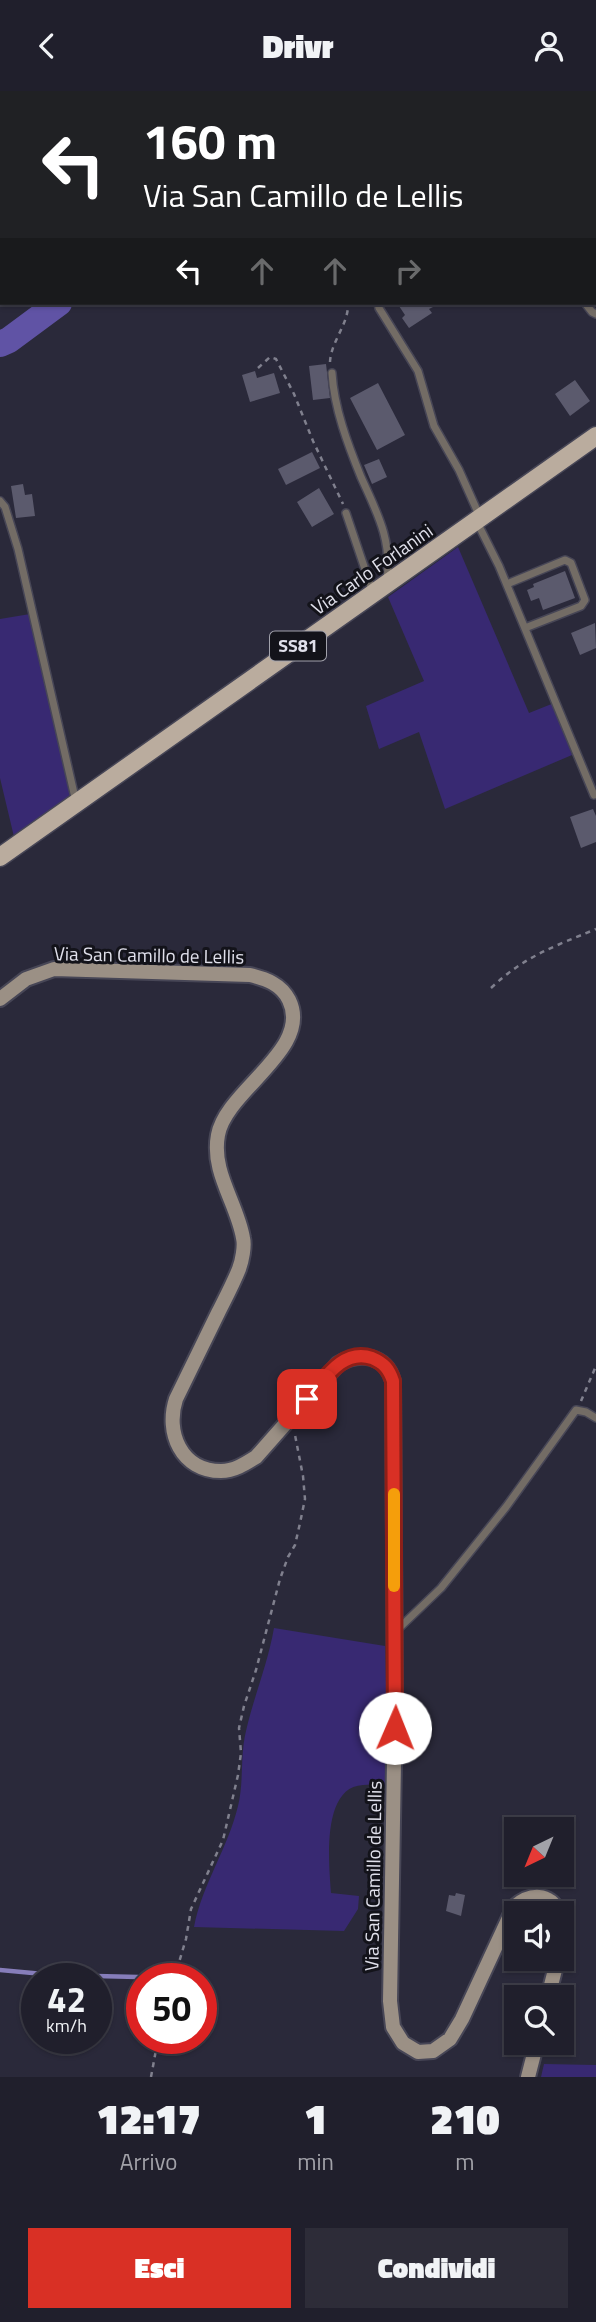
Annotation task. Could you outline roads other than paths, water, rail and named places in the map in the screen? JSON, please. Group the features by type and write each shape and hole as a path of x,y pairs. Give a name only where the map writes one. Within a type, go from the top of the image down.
{"main road":[{"name":"Via Carlo Forlanini","path":"0,857 596,436"},
{"name":"Via San Camillo de Lellis","path":"0,999 26,979 54,969 250,975 267,979 283,991 293,1013 290,1035 226,1115 218,1136 218,1164 244,1240 239,1268 176,1399 171,1421 173,1437 185,1456 198,1466 221,1471 240,1467 256,1457 338,1364 356,1356 368,1357 380,1361 390,1369 393,1381 395,1632 390,2001 393,2027 403,2043 418,2052 433,2051 450,2039 504,1929"},
{"name":"Via San Camillo de Lellis","path":"521,1901 535,1896 550,1901"},
{"path":"528,2077 534,2055"}],"lane":[{"path":"378,305 418,371 433,426 459,470 594,795"},
{"path":"332,373 333,390 351,450 384,529 389,564 380,589"},
{"path":"0,501 5,507 18,549 76,803"},
{"path":"346,513 380,589"},
{"path":"506,584 565,560 571,563 585,600 581,606 525,628"},
{"path":"395,1632 441,1588 506,1507 576,1410 596,1418"}],"waterway":[{"path":"0,344 56,305"},
{"path":"0,1970 54,1975 126,1977"}]}
